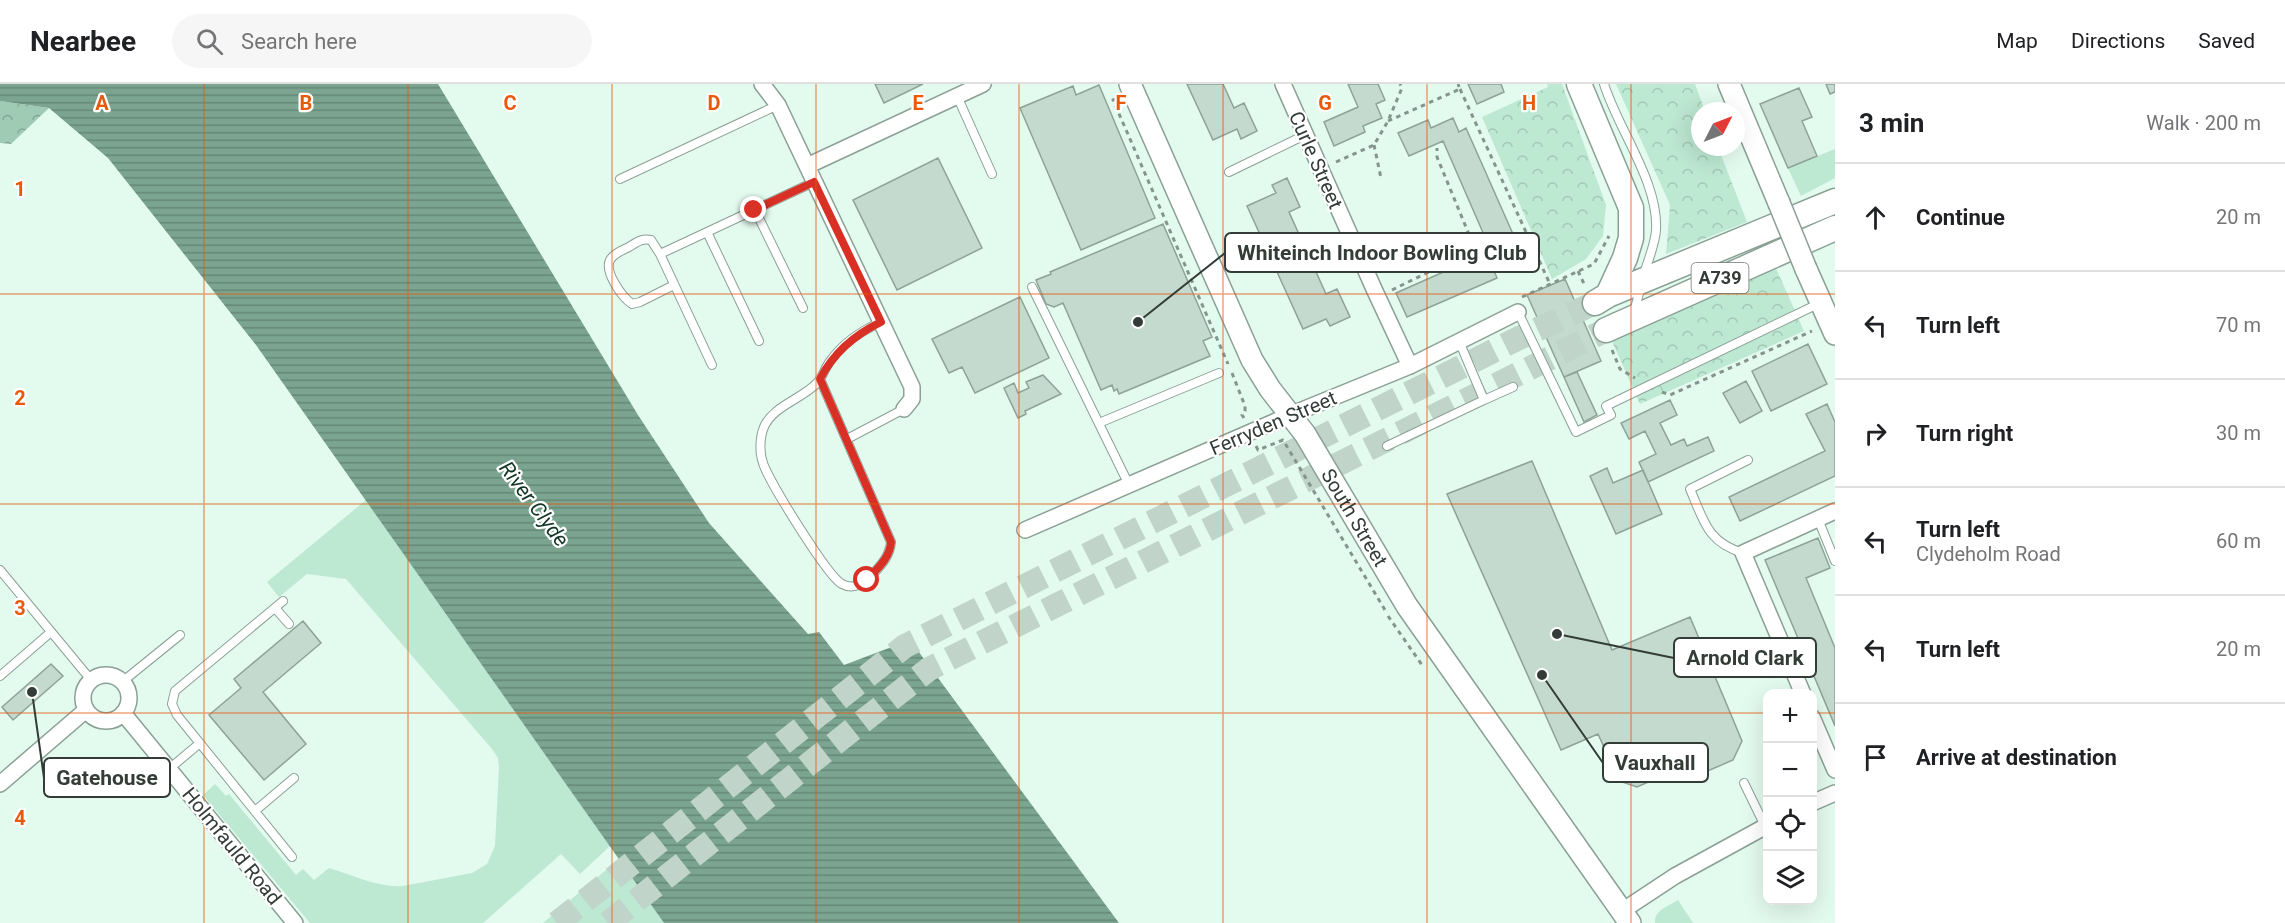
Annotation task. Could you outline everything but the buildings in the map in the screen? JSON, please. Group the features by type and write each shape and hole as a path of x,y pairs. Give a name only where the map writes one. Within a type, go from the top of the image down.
{"main road":[{"path":"1579,84 1630,208 1631,238 1625,258 1597,297"},
{"name":"A739","path":"1597,297 1642,282 1835,201"},
{"name":"A739","path":"1609,339 1633,317 1835,228"}],"street":[{"path":"762,84 778,105 912,387 912,399 904,409"},
{"path":"807,166 983,84"},
{"name":"South Street","path":"1130,84 1248,350 1270,389 1310,441 1407,606 1626,917"},
{"name":"Curle Street","path":"1283,84 1377,298 1410,366"},
{"path":"1735,86 1779,203 1832,328"},
{"name":"Ferryden Street","path":"1025,530 1290,415 1410,366 1515,313"},
{"path":"1801,689 1743,553 1835,511"},
{"path":"107,675 122,682 129,698 123,713 108,721 92,716 86,710 82,697 91,680 107,675"},
{"path":"0,784 86,710"},
{"name":"Holmfauld Road","path":"123,713 295,923"},
{"path":"1817,729 1835,770"},
{"path":"1817,801 1835,793"},
{"path":"1626,917 1675,876 1763,827"}],"lane":[{"path":"1604,84 1642,171 1656,210 1656,232 1633,317"},
{"path":"957,96 992,174"},
{"path":"620,179 778,105"},
{"path":"1229,172 1305,135"},
{"path":"660,254 814,182"},
{"path":"754,210 803,308"},
{"path":"707,232 759,340"},
{"path":"674,285 632,304 624,297 610,273 609,262 612,257 640,240 651,240 660,254 712,365"},
{"path":"1032,286 1130,485"},
{"path":"1515,313 1576,432 1611,415 1606,406 1822,303"},
{"path":"820,379 891,542 891,550 878,568 860,585 853,587 838,580 809,542 766,471 761,453 764,427 768,420 812,387 820,379 832,358 849,341 881,322"},
{"path":"1459,341 1484,400"},
{"path":"1099,423 1219,373"},
{"path":"1387,446 1513,387"},
{"path":"847,439 904,409"},
{"path":"1743,553 1733,550 1711,536 1690,489 1748,460"},
{"path":"1818,519 1835,561"},
{"path":"0,570 91,680"},
{"path":"283,601 175,691 172,704 177,715 292,857"},
{"path":"275,608 289,624"},
{"path":"0,676 51,632"},
{"path":"122,682 180,635"},
{"path":"168,769 200,743"},
{"path":"255,812 294,778"},
{"path":"1744,783 1763,819"}],"path":[{"path":"1320,169 1374,144 1388,121 1402,88 1400,84"},
{"path":"1458,84 1550,284"},
{"path":"1388,121 1460,89"},
{"path":"1374,144 1381,178"},
{"path":"1377,298 1475,249 1437,157 1437,148"},
{"path":"1515,313 1515,300 1594,264 1611,231"},
{"path":"1578,271 1597,297"},
{"path":"1609,339 1620,369 1649,386 1671,395 1832,328"}],"green space":[{"path":"1547,84 1562,84 1606,205 1603,236 1586,259 1552,279 1482,117 1548,87"},
{"path":"1616,84 1695,84 1702,102 1691,102 1691,156 1721,156 1747,222 1666,254 1670,205"},
{"path":"0,101 49,108 11,144 0,143"},
{"path":"1835,149 1835,178 1801,196 1788,168"},
{"path":"1775,266 1804,331 1640,404 1611,339"},
{"path":"366,500 610,846 580,874 561,854 483,923 310,923 203,795 215,784 226,796 229,794 296,875 303,869 314,880 329,868 375,883 403,886 472,873 487,864 495,846 499,767 498,758 492,749 346,579 307,574 279,597 267,582"},
{"path":"619,859 664,923 543,923"},
{"path":"1678,900 1693,923 1655,923 1659,912"}],"water":[{"name":"River Clyde","path":"0,84 438,84 638,415 709,523 808,634 819,632 844,665 910,640 1119,923 664,923 256,345 108,158 49,108 0,101"}],"tunnel":[{"path":"557,923 905,646 1519,338 1595,303"},
{"path":"608,923 929,669 1606,330"}],"place":[{"name":"Whiteinch Indoor Bowling Club","path":"1138,322"},
{"name":"Arnold Clark","path":"1557,634"},
{"name":"Vauxhall","path":"1542,675"},
{"name":"Gatehouse","path":"32,692"}],"route":[{"path":"754,210 814,182 881,322 866,328 849,341 832,358 820,379 891,542 891,550 886,558 867,580"}]}
